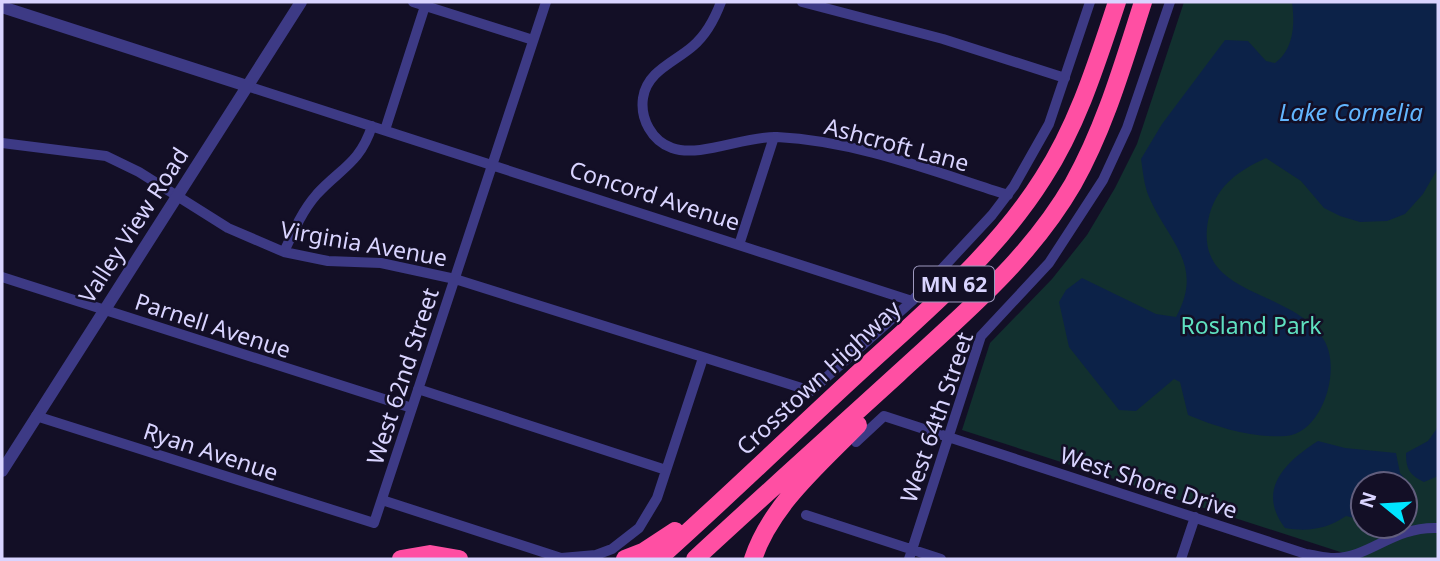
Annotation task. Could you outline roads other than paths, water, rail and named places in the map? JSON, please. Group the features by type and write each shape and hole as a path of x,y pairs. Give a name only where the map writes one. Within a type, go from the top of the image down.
{"highway":[{"name":"Crosstown Highway","path":"658,559 921,316 972,267 1015,219 1045,176 1075,118 1117,2"},
{"name":"MN 62","path":"695,559 944,332 1003,277 1030,247 1073,184 1105,117 1143,2"},
{"path":"753,559 770,525 793,491 944,332"},
{"path":"625,559 643,552 711,509"},
{"path":"401,559 430,554 459,559"}],"street":[{"name":"Valley View Road","path":"2,471 301,2"},
{"path":"413,2 533,40"},
{"name":"West 62nd Street","path":"374,523 546,2"},
{"name":"Ashcroft Lane","path":"721,2 715,17 695,45 656,73 648,83 643,95 645,122 661,142 685,151 775,137 856,148 1008,195"},
{"path":"802,2 943,39 1065,78"},
{"path":"912,300 1008,195 1034,156 1049,124 1090,2"},
{"name":"West 64th Street","path":"910,554 981,336 1049,263 1088,206 1116,154 1170,2"},
{"path":"2,6 372,126 353,164 317,194 304,210 284,252"},
{"path":"385,130 425,6"},
{"name":"Concord Avenue","path":"372,126 912,300"},
{"path":"740,245 775,137"},
{"name":"Virginia Avenue","path":"2,143 106,156 251,240 284,252 328,261 381,263 455,279 811,391 912,300"},
{"name":"Parnell Avenue","path":"2,277 412,408"},
{"path":"382,500 544,554 579,558 596,555 626,540 639,528 657,498 703,358"},
{"path":"418,389 666,470"},
{"name":"Ryan Avenue","path":"36,416 374,523"},
{"name":"West Shore Drive","path":"856,442 884,416 1306,554 1335,558 1364,551 1394,535 1419,527 1438,528"},
{"path":"806,515 910,554 941,559"},
{"path":"1181,559 1195,517"}],"water":[{"name":"Lake Cornelia","path":"1292,2 1438,2 1438,168 1423,194 1405,214 1387,221 1360,222 1324,208 1301,181 1266,158 1228,182 1211,209 1208,246 1216,265 1230,279 1291,310 1310,323 1324,340 1331,367 1329,383 1319,412 1310,424 1299,432 1273,436 1248,434 1212,424 1188,415 1180,382 1174,379 1136,411 1119,410 1069,347 1059,302 1066,290 1082,278 1156,314 1176,317 1187,283 1185,268 1174,241 1149,197 1141,159 1162,124 1225,40 1248,41 1266,61 1275,63 1281,57 1292,36"},
{"path":"1438,427 1438,476 1424,482 1419,479 1419,470 1410,470 1406,453 1428,441"},
{"path":"1318,441 1345,448 1396,453 1399,470 1349,470 1349,517 1317,528 1285,528 1273,501 1274,489 1285,468"}],"park label":[{"name":"Rosland Park","path":"1251,325"}]}
